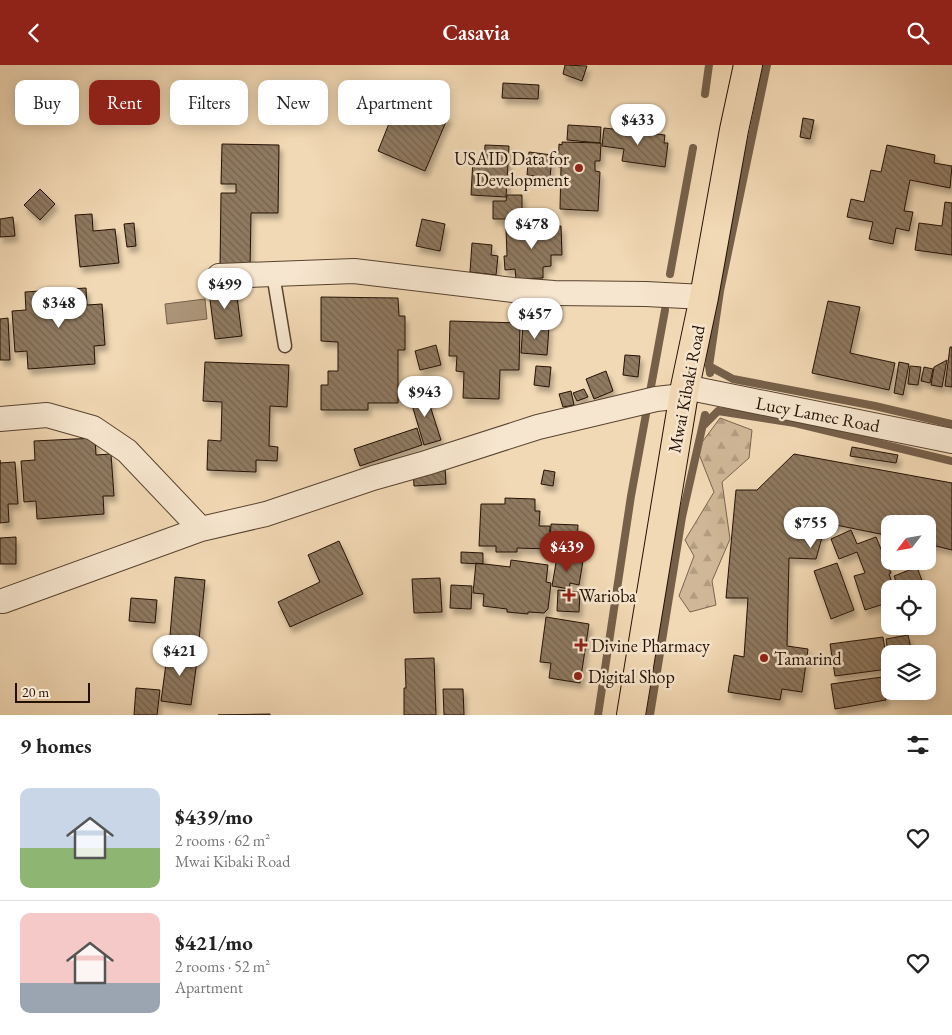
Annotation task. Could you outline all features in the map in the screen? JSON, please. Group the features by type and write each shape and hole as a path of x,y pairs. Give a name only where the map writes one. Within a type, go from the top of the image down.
{"main road":[{"name":"Mwai Kibaki Road","path":"631,715 684,392 748,65"}],"street":[{"path":"219,276 354,271 512,290 554,293 646,293 704,297"},
{"name":"Lucy Lamec Road","path":"2,601 201,529 266,514 538,427 684,392 952,441"},
{"path":"0,419 47,415 93,428 127,451 201,529"}],"lane":[{"path":"272,274 285,346"}],"green space":[{"path":"720,418 752,430 749,458 722,482 730,539 712,581 716,605 690,612 679,596 694,556 685,540 714,492 697,449"}],"shaded area":[{"path":"205,299 207,319 167,324 165,304"}],"building":[{"path":"565,65 587,66 582,81 563,74"},
{"path":"503,83 539,85 538,99 502,98"},
{"path":"803,118 814,120 810,139 800,137"},
{"path":"388,125 445,125 425,171 378,151"},
{"path":"568,125 601,127 600,143 567,140"},
{"path":"604,128 665,135 664,143 668,143 665,167 622,161 624,149 602,146"},
{"path":"562,142 601,143 600,161 595,161 595,171 600,172 598,211 560,209 561,167 558,167 559,144 562,145"},
{"path":"222,144 279,145 278,213 251,213 250,270 220,269 221,193 236,193 236,184 221,184"},
{"path":"485,145 509,146 506,197 471,195 473,159 484,160"},
{"path":"887,145 935,155 934,163 952,166 950,188 910,180 904,211 913,212 909,231 896,228 893,244 869,239 873,222 847,217 851,199 864,202 871,170 881,172"},
{"path":"529,152 552,155 550,178 527,175"},
{"path":"40,189 55,204 40,220 24,205"},
{"path":"507,195 522,195 522,219 493,219 493,201 506,201"},
{"path":"945,202 952,203 952,255 915,250 919,223 942,226"},
{"path":"92,214 93,231 115,229 119,263 80,267 75,215"},
{"path":"13,217 15,236 0,237 0,219"},
{"path":"422,219 445,224 440,251 416,246"},
{"path":"134,223 136,246 127,247 124,224"},
{"path":"561,226 562,255 551,255 551,266 543,267 543,278 516,279 515,269 505,270 504,256 507,256 506,229"},
{"path":"472,243 492,245 491,255 498,256 496,275 470,272"},
{"path":"235,281 242,336 215,339 208,284"},
{"path":"86,288 87,305 102,304 105,345 94,346 95,364 28,369 27,351 15,352 12,311 26,310 25,292"},
{"path":"520,296 559,297 558,316 551,316 551,321 523,321 523,312 520,312"},
{"path":"321,297 398,298 399,316 405,316 405,350 398,350 398,403 368,403 368,410 321,410 321,385 328,385 328,371 338,371 338,342 321,341"},
{"path":"828,301 860,307 850,353 895,363 889,390 812,373"},
{"path":"8,318 10,360 0,360 0,319"},
{"path":"450,321 520,323 519,370 500,370 499,399 463,398 464,372 456,371 457,356 449,356"},
{"path":"523,325 549,327 547,355 521,353"},
{"path":"436,345 441,365 420,370 415,351"},
{"path":"950,347 952,347 952,387 945,386"},
{"path":"625,355 640,356 638,377 623,375"},
{"path":"947,360 942,387 931,385 934,367"},
{"path":"205,362 289,365 287,407 270,406 269,446 278,447 277,461 256,460 256,472 207,470 208,440 221,441 222,402 203,401"},
{"path":"899,362 909,364 903,395 894,393"},
{"path":"536,366 551,367 549,387 534,385"},
{"path":"910,366 921,367 918,385 908,384"},
{"path":"924,367 933,369 930,383 921,381"},
{"path":"606,371 613,391 594,399 586,379"},
{"path":"584,389 588,397 577,401 573,393"},
{"path":"425,390 441,440 424,445 409,395"},
{"path":"571,391 574,405 563,407 559,394"},
{"path":"417,428 422,445 360,466 354,449"},
{"path":"95,438 96,455 111,454 114,496 103,496 104,514 37,519 36,501 24,502 21,461 35,460 34,441"},
{"path":"852,447 898,455 896,463 850,456"},
{"path":"794,454 952,483 952,550 936,546 936,515 881,515 881,534 826,523 816,559 789,558 787,646 808,649 802,692 782,689 780,700 728,692 734,655 744,657 748,598 726,598 736,490 757,490"},
{"path":"15,462 18,504 8,504 9,522 0,523 0,463"},
{"path":"445,466 446,484 414,486 413,468"},
{"path":"544,470 555,472 553,486 541,484"},
{"path":"505,498 535,499 535,511 540,511 539,526 550,526 549,549 517,548 517,552 496,552 496,546 479,546 481,504 505,504"},
{"path":"551,524 578,525 577,543 550,542"},
{"path":"851,530 857,544 876,537 881,549 881,570 890,570 891,573 889,574 891,580 881,580 881,605 865,610 854,576 865,573 857,552 839,559 831,539"},
{"path":"16,537 16,564 0,564 0,538"},
{"path":"339,541 363,594 290,627 278,602 320,582 308,555"},
{"path":"461,552 483,553 483,564 461,563"},
{"path":"557,557 583,561 579,585 570,583 569,589 552,586"},
{"path":"511,560 548,565 546,582 551,583 548,609 544,613 507,612 507,609 483,606 484,594 473,593 476,563 510,567"},
{"path":"837,563 854,610 831,619 814,571"},
{"path":"909,570 918,570 922,580 896,580 894,576"},
{"path":"175,577 205,580 198,650 169,647"},
{"path":"440,578 442,612 414,613 412,579"},
{"path":"451,585 472,586 471,609 450,608"},
{"path":"558,590 580,592 579,612 557,611"},
{"path":"131,598 157,600 155,623 129,621"},
{"path":"546,617 589,624 580,683 549,678 551,663 540,662"},
{"path":"908,635 910,645 887,645 886,639"},
{"path":"883,637 884,645 881,645 881,670 835,676 830,644"},
{"path":"168,649 198,653 191,705 161,701"},
{"path":"434,658 436,715 404,715 404,688 406,688 405,659"},
{"path":"881,677 881,700 886,700 835,709 831,684"},
{"path":"136,688 160,690 157,715 134,715"},
{"path":"443,689 463,689 464,715 444,715"},
{"path":"270,714 270,715 218,715"}],"waterway":[{"path":"705,94 709,65"},
{"path":"710,373 709,366 720,291 767,65"},
{"path":"670,274 693,148"},
{"path":"598,715 631,496 665,310"},
{"path":"709,366 733,379 875,406 952,424"},
{"path":"704,425 718,411 795,423 952,461"},
{"path":"650,715 682,517 705,415"}],"place":[{"name":"USAID Data for Development","path":"579,168"},
{"name":"Warioba","path":"569,595"},
{"name":"Divine Pharmacy","path":"581,645"},
{"name":"Tamarind","path":"764,658"},
{"name":"Digital Shop","path":"578,676"}]}
